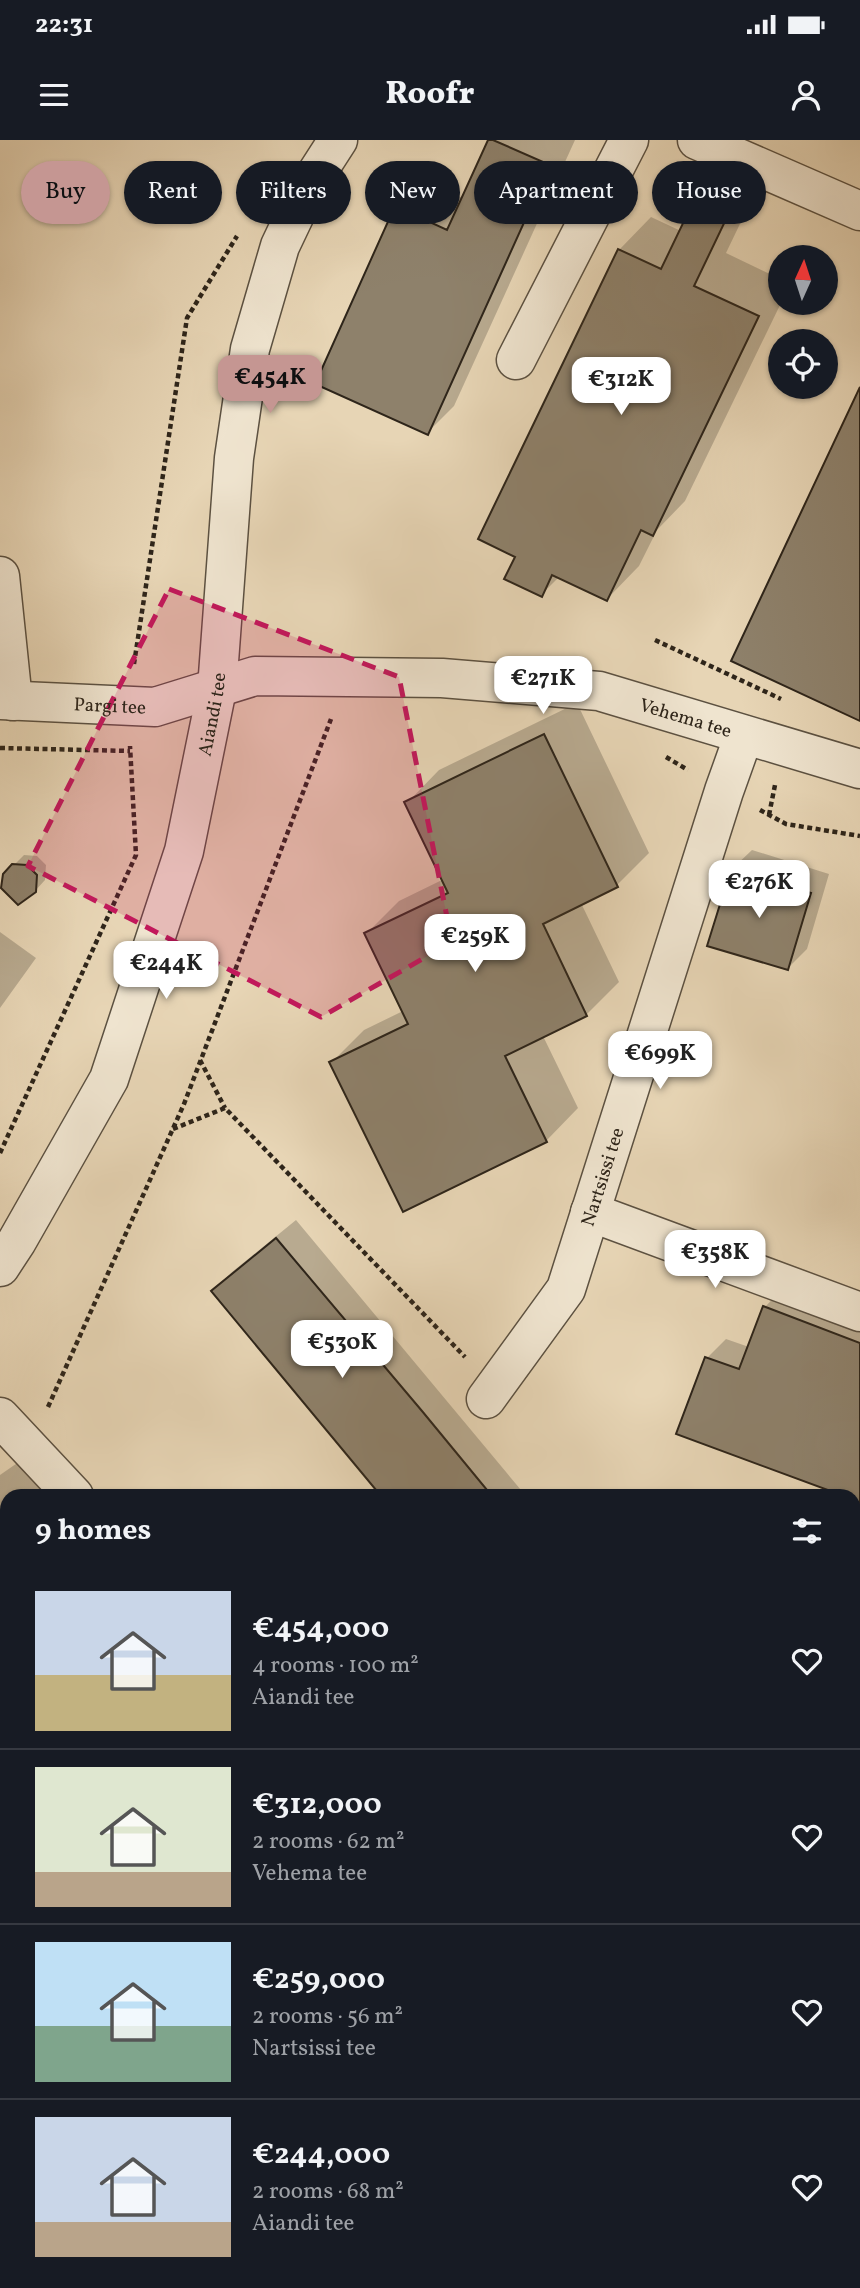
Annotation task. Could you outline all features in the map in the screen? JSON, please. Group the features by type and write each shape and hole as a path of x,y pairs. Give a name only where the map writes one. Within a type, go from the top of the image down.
{"street":[{"name":"Aiandi tee","path":"0,1267 109,1079 184,851 216,690 233,458 250,349 280,246 309,185 338,140"},
{"path":"516,360 629,140"},
{"path":"697,140 860,211"},
{"path":"0,576 6,700"},
{"name":"Vehema tee","path":"216,690 255,676 442,678 599,691 860,769"},
{"name":"Pargi tee","path":"6,700 155,707 216,690"},
{"name":"Nartsissi tee","path":"490,1394 566,1289 744,735"},
{"path":"590,1212 860,1312"},
{"path":"0,1417 67,1489"}],"path":[{"path":"0,1153 136,855 128,706 187,318 238,235"},
{"path":"29,1449 172,1129 336,710"},
{"path":"0,748 130,751"},
{"path":"664,756 786,824 860,835"},
{"path":"200,1060 225,1108 490,1394"},
{"path":"172,1129 225,1108"}],"highlighted area":[{"path":"169,589 399,677 452,942 321,1017 28,866"}],"building":[{"path":"488,140 493,140 541,161 478,161"},
{"path":"474,171 474,224 523,224 428,435 315,384 387,224 434,224 447,230 450,224 460,224 460,201"},
{"path":"683,224 724,224 694,286 759,316 653,536 641,530 607,601 552,575 542,597 504,579 515,557 478,539 618,249 661,269"},
{"path":"860,387 860,721 731,661"},
{"path":"544,734 618,887 543,924 587,1016 505,1056 547,1142 403,1212 329,1062 408,1024 364,933 448,893 404,802"},
{"path":"12,864 27,865 37,875 36,892 18,905 1,888 3,874"},
{"path":"731,869 811,893 788,970 707,946"},
{"path":"276,1238 486,1489 375,1489 211,1291"},
{"path":"763,1306 860,1343 860,1489 825,1489 676,1434 705,1357 739,1369"}]}
